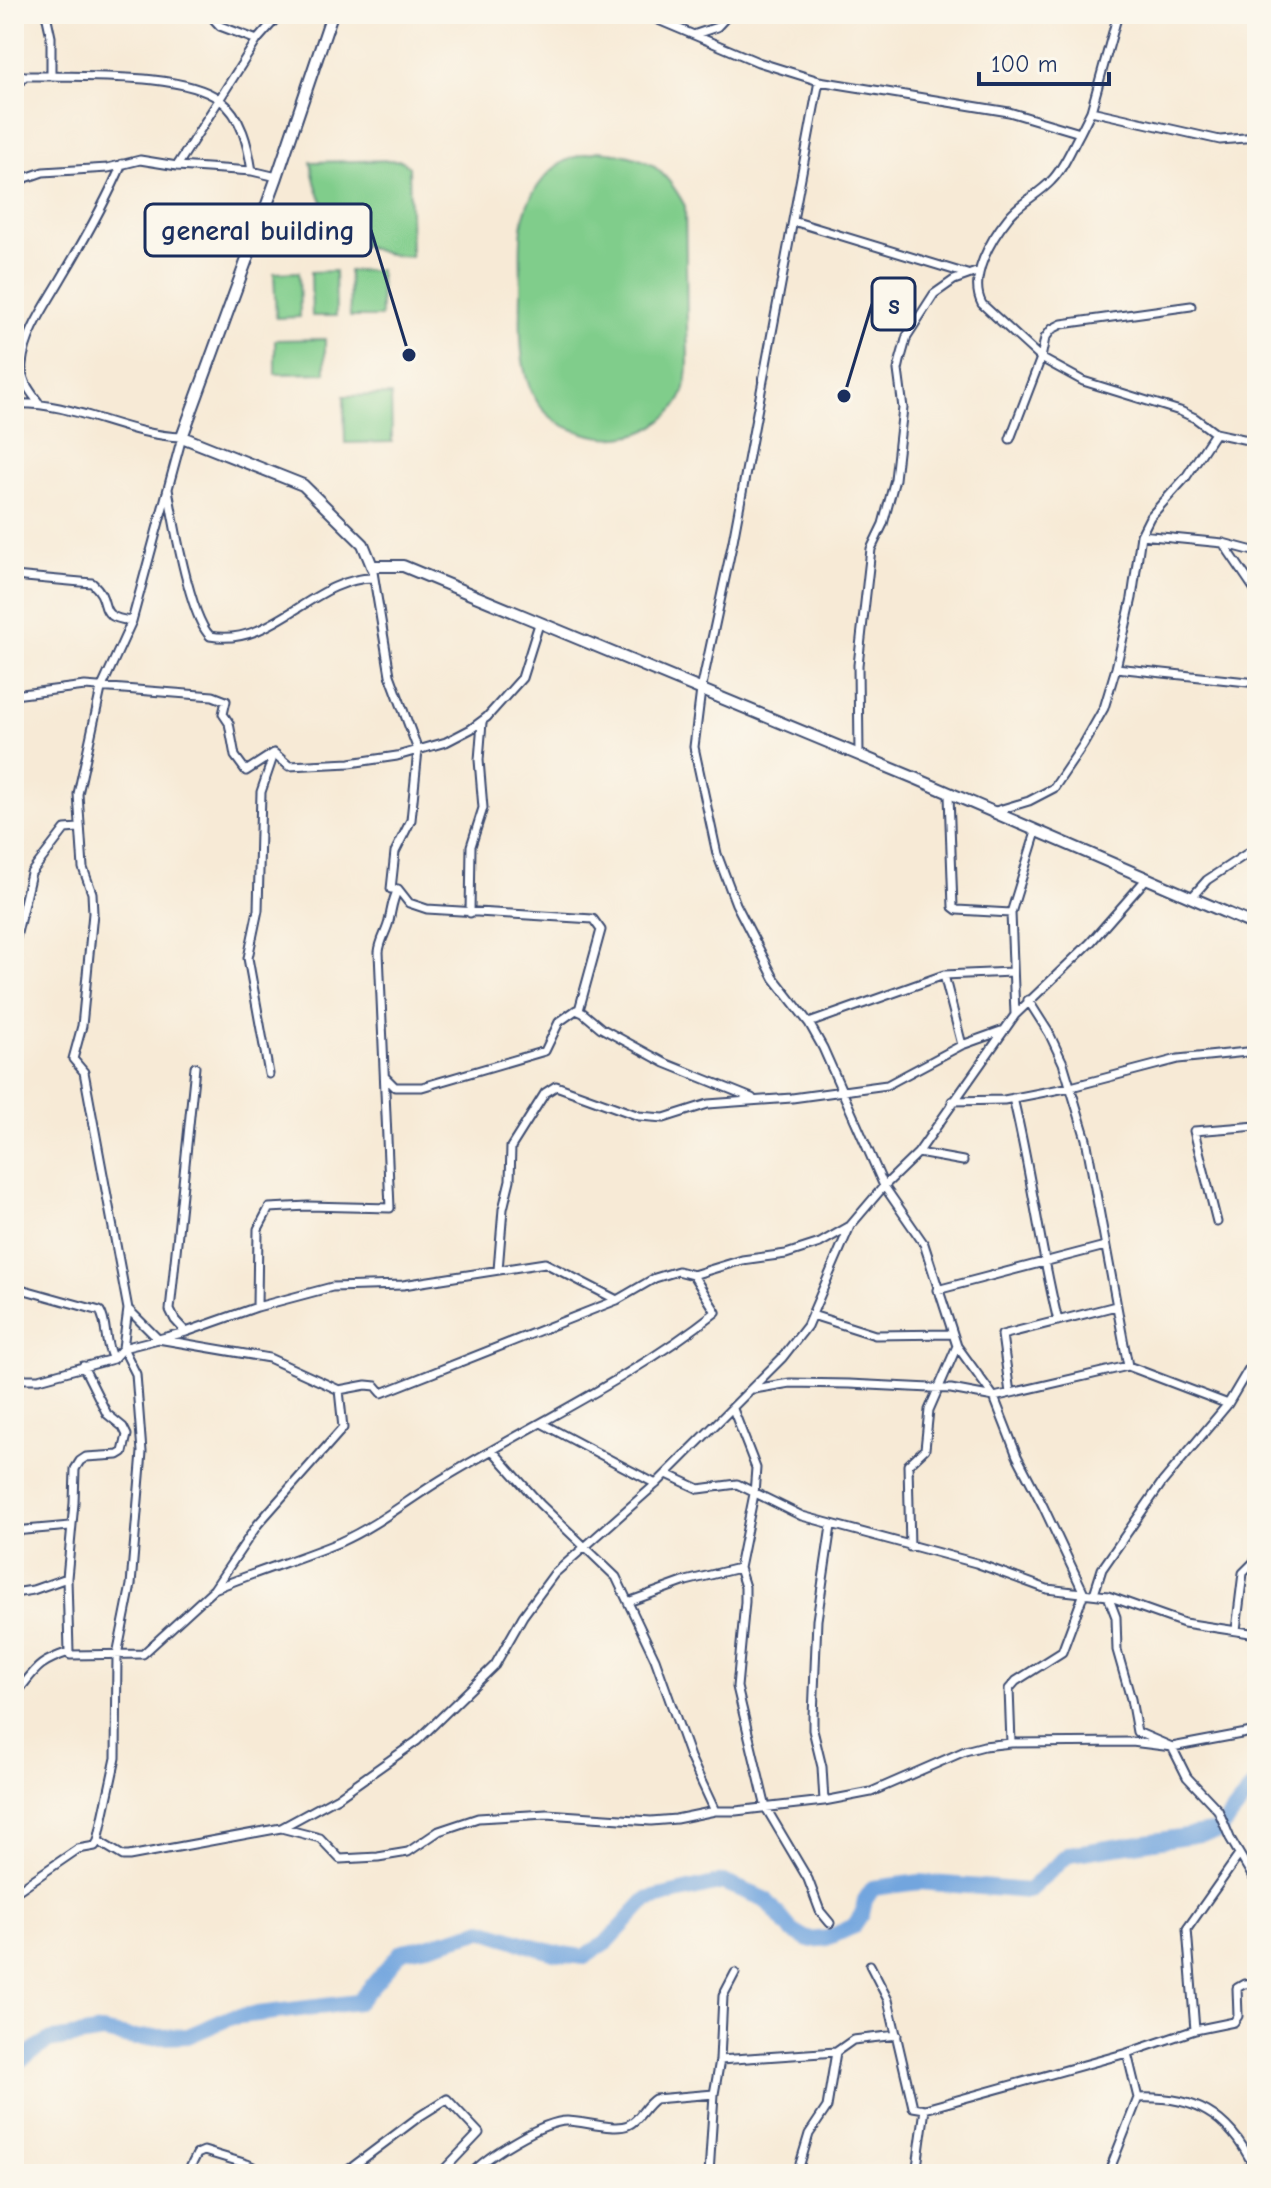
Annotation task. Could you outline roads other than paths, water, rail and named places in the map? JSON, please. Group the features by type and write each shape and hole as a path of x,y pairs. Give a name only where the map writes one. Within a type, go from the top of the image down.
{"street":[{"path":"46,14 51,37 51,76"},
{"path":"209,14 220,26 257,40"},
{"path":"177,166 257,40 280,14"},
{"path":"644,14 758,62 819,81 1009,112 1080,133"},
{"path":"696,34 717,27 729,14"},
{"path":"1118,14 1091,111 1080,133 1051,182 1009,216 979,271 978,292 982,304 1041,358 1083,381 1180,411 1215,433 1257,442"},
{"path":"14,1893 68,1855 78,1849 95,1846 98,1841 116,1758 117,1655 131,1585 142,1452 136,1374 123,1348 128,1309 84,1072 73,1059 82,1026 93,922 92,893 83,868 78,794 101,689 132,621 182,437 277,177 329,15"},
{"path":"14,75 184,85 220,99 246,137 252,171"},
{"path":"14,88 25,76"},
{"path":"819,81 736,529 701,690 694,747 717,854 736,904 774,978 809,1023 843,1091 884,1186 924,1244 957,1346 994,1397 1017,1456 1084,1593 1062,1652 1016,1681 1009,1689 1011,1743"},
{"path":"1091,111 1220,140 1257,137"},
{"path":"15,178 152,160 177,166 252,171 277,177"},
{"path":"38,402 23,377 26,347 39,317 109,195 122,164"},
{"path":"793,221 967,274"},
{"path":"859,755 858,665 871,549 880,534 895,479 903,408 898,370 907,336 927,304 941,287 979,271"},
{"path":"1010,439 1041,358 1045,338 1052,329 1062,324 1191,306"},
{"path":"14,404 38,402 61,406 160,436 182,437 303,485 363,544 372,566 390,675 418,750 411,820 395,852 391,868 391,889 398,889"},
{"path":"990,813 1041,797 1054,788 1104,708 1132,598 1141,535 1150,517 1186,477 1215,433"},
{"path":"168,484 177,542 199,618 210,636 223,638 271,626 302,604 359,577 374,578"},
{"path":"1141,535 1223,543 1257,552"},
{"path":"1223,543 1257,593"},
{"path":"372,566 403,566 859,755 1257,926"},
{"path":"14,576 92,583 102,595 107,614 113,619 132,621"},
{"path":"274,753 289,766 323,765 378,759 446,742 482,722 522,678 539,624"},
{"path":"1116,668 1257,683"},
{"path":"14,695 85,686 213,696 226,701 223,714 229,723 235,756 246,771 274,753"},
{"path":"470,913 471,846 483,808 479,766 482,722"},
{"path":"269,1074 248,958 258,910 261,792 274,753"},
{"path":"949,795 953,907 957,910 1011,913"},
{"path":"14,946 31,873 65,829 79,828"},
{"path":"1015,1015 1011,913 1036,832"},
{"path":"1192,897 1207,880 1257,847"},
{"path":"98,1841 123,1856 137,1856 281,1828 338,1797 417,1741 495,1665 523,1616 554,1574 667,1474 795,1342 812,1315 850,1226 918,1153 1015,1015 1090,943 1147,878"},
{"path":"398,889 409,903 421,908 596,921 601,930 579,1010"},
{"path":"257,1307 258,1229 269,1208 390,1208 379,952 382,935 389,922 390,906 398,889"},
{"path":"809,1023 944,975 1012,972"},
{"path":"944,975 962,1045"},
{"path":"1028,1000 1055,1046 1086,1139 1128,1366"},
{"path":"385,1077 395,1087 422,1087 545,1051 559,1022 572,1011 579,1010"},
{"path":"579,1010 595,1025 665,1063 756,1099"},
{"path":"498,1270 503,1209 510,1180 511,1147 545,1093 556,1086 653,1119 674,1116 708,1104 792,1098 896,1082 962,1045 1003,1030"},
{"path":"952,1101 1013,1098 1071,1087 1178,1059 1257,1051"},
{"path":"186,1332 170,1310 195,1067"},
{"path":"1013,1098 1024,1144 1043,1260 1058,1321"},
{"path":"1217,1222 1194,1131 1257,1126"},
{"path":"918,1153 963,1161"},
{"path":"128,1309 158,1339 269,1358 339,1390 366,1385 376,1386 382,1393 617,1300 655,1278 678,1271 693,1275 742,1260 786,1254 820,1243 850,1226"},
{"path":"937,1290 1105,1246"},
{"path":"14,1379 39,1379 113,1359 123,1348 332,1287 403,1285 545,1263 617,1300"},
{"path":"214,1589 339,1542 381,1521 444,1478 543,1424 659,1353 716,1312 693,1275"},
{"path":"15,1285 100,1311 104,1319 105,1342 113,1359"},
{"path":"1010,1393 1002,1335 1116,1306"},
{"path":"812,1315 875,1335 953,1334"},
{"path":"910,1547 908,1465 925,1449 929,1410 957,1346"},
{"path":"1094,1594 1098,1575 1161,1484 1228,1404 1257,1355"},
{"path":"69,1652 67,1578 75,1469 86,1457 123,1452 127,1435 123,1427 107,1414 83,1366"},
{"path":"752,1389 790,1383 951,1389 994,1397 1128,1366 1228,1404"},
{"path":"69,1652 70,1655 143,1654 214,1589 258,1524 343,1428 339,1390"},
{"path":"733,1409 756,1468 739,1568 745,1587 745,1602 737,1687 766,1808 808,1879 820,1911 830,1923"},
{"path":"543,1424 656,1484"},
{"path":"493,1451 540,1504 616,1577 655,1659 685,1745 715,1811"},
{"path":"667,1474 699,1489 737,1484 802,1516 831,1526 976,1563 1047,1589 1108,1596 1168,1619 1257,1634"},
{"path":"14,1531 70,1526"},
{"path":"824,1801 813,1716 817,1620 831,1526"},
{"path":"1236,1630 1243,1573 1257,1559"},
{"path":"628,1602 686,1581 739,1568"},
{"path":"14,1593 67,1578"},
{"path":"1108,1596 1116,1617 1117,1650 1137,1732 1172,1747 1187,1777 1218,1810 1230,1838 1257,1884"},
{"path":"14,1696 42,1662 69,1652"},
{"path":"281,1828 313,1834 340,1859 352,1860 408,1852 439,1831 478,1818 547,1814 651,1821 676,1819 715,1811 824,1801 871,1792 965,1751 1011,1743 1132,1742 1172,1747 1257,1731"},
{"path":"1195,2030 1187,1929 1239,1855"},
{"path":"870,1965 888,2000 913,2107 925,2109 1237,2020 1237,1988 1257,1983"},
{"path":"709,2174 723,1996 735,1973"},
{"path":"720,2060 836,2052 853,2040 897,2035"},
{"path":"797,2174 809,2134 827,2107 836,2052"},
{"path":"1108,2174 1138,2098 1127,2053"},
{"path":"471,2174 490,2157 555,2123 570,2121 624,2126 634,2121 655,2099 714,2094"},
{"path":"1138,2098 1194,2103 1225,2123 1255,2164 1236,2174"},
{"path":"343,2174 447,2099 479,2133 440,2174"},
{"path":"916,2174 925,2109"},
{"path":"187,2174 197,2154 204,2151 268,2174"}],"waterway":[{"path":"14,2064 48,2041 102,2032 134,2038 188,2036 232,2017 358,2002 402,1951 483,1930 554,1953 584,1957 607,1942 646,1900 723,1882 765,1899 792,1931 809,1940 828,1938 854,1926 873,1888 920,1882 1028,1891 1069,1854 1219,1831 1257,1782"}],"place":[{"name":"general building","path":"409,355"},
{"name":"s","path":"844,396"}]}
